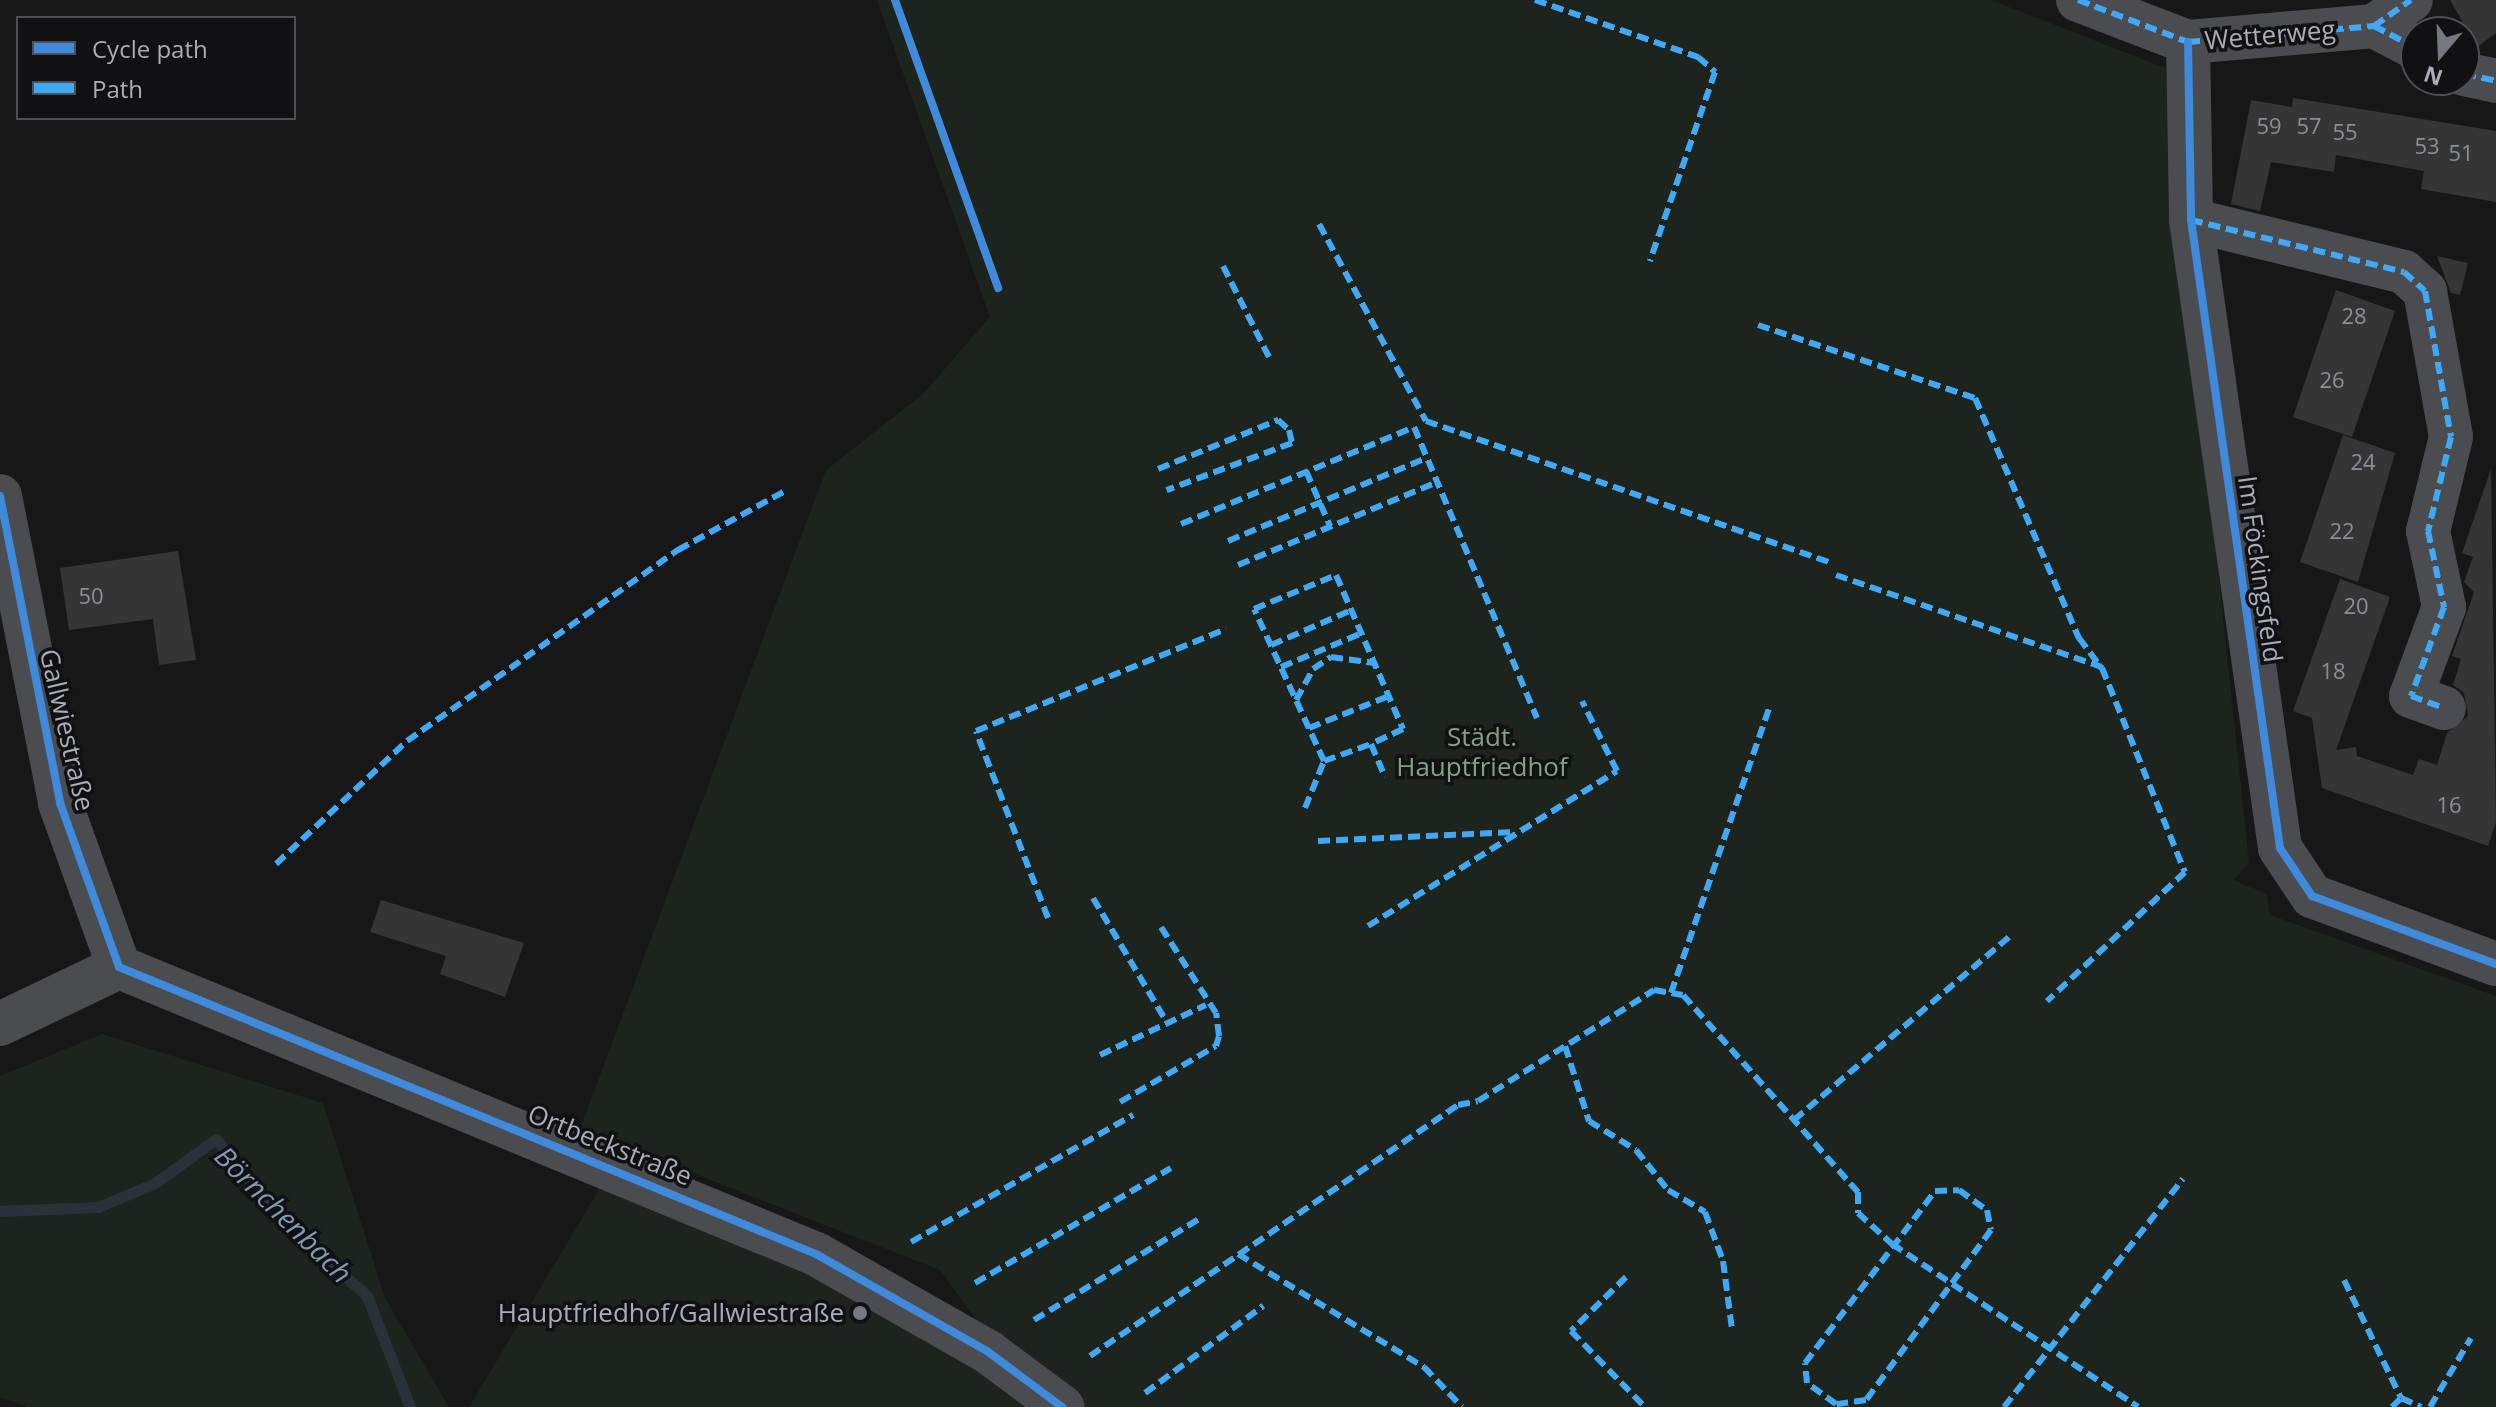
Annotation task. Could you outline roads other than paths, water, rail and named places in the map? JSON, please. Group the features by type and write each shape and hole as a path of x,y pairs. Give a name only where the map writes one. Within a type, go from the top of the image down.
{"street":[{"name":"Wetterweg","path":"2078,0 2188,42 2374,26 2411,0"},
{"name":"Wetterweg","path":"2374,26 2400,40"},
{"name":"Im Föckingsfeld","path":"2188,42 2191,220 2280,848 2312,896 2496,964"},
{"path":"2191,220 2404,272 2425,291 2451,437 2428,531 2444,607 2411,696 2444,708"},
{"name":"Gallwiestraße","path":"0,496 60,803 119,967"},
{"path":"0,1024 119,967"},
{"name":"Ortbeckstraße","path":"119,967 816,1254 987,1351 1062,1407"}],"waterway":[{"name":"Börnchenbach","path":"0,1211 98,1207 155,1183 216,1139 268,1206 367,1296 410,1407"}],"place":[{"name":"Hauptfriedhof/Gallwiestraße","path":"860,1313"}],"park label":[{"name":"Städt. Hauptfriedhof","path":"1482,752"}]}
